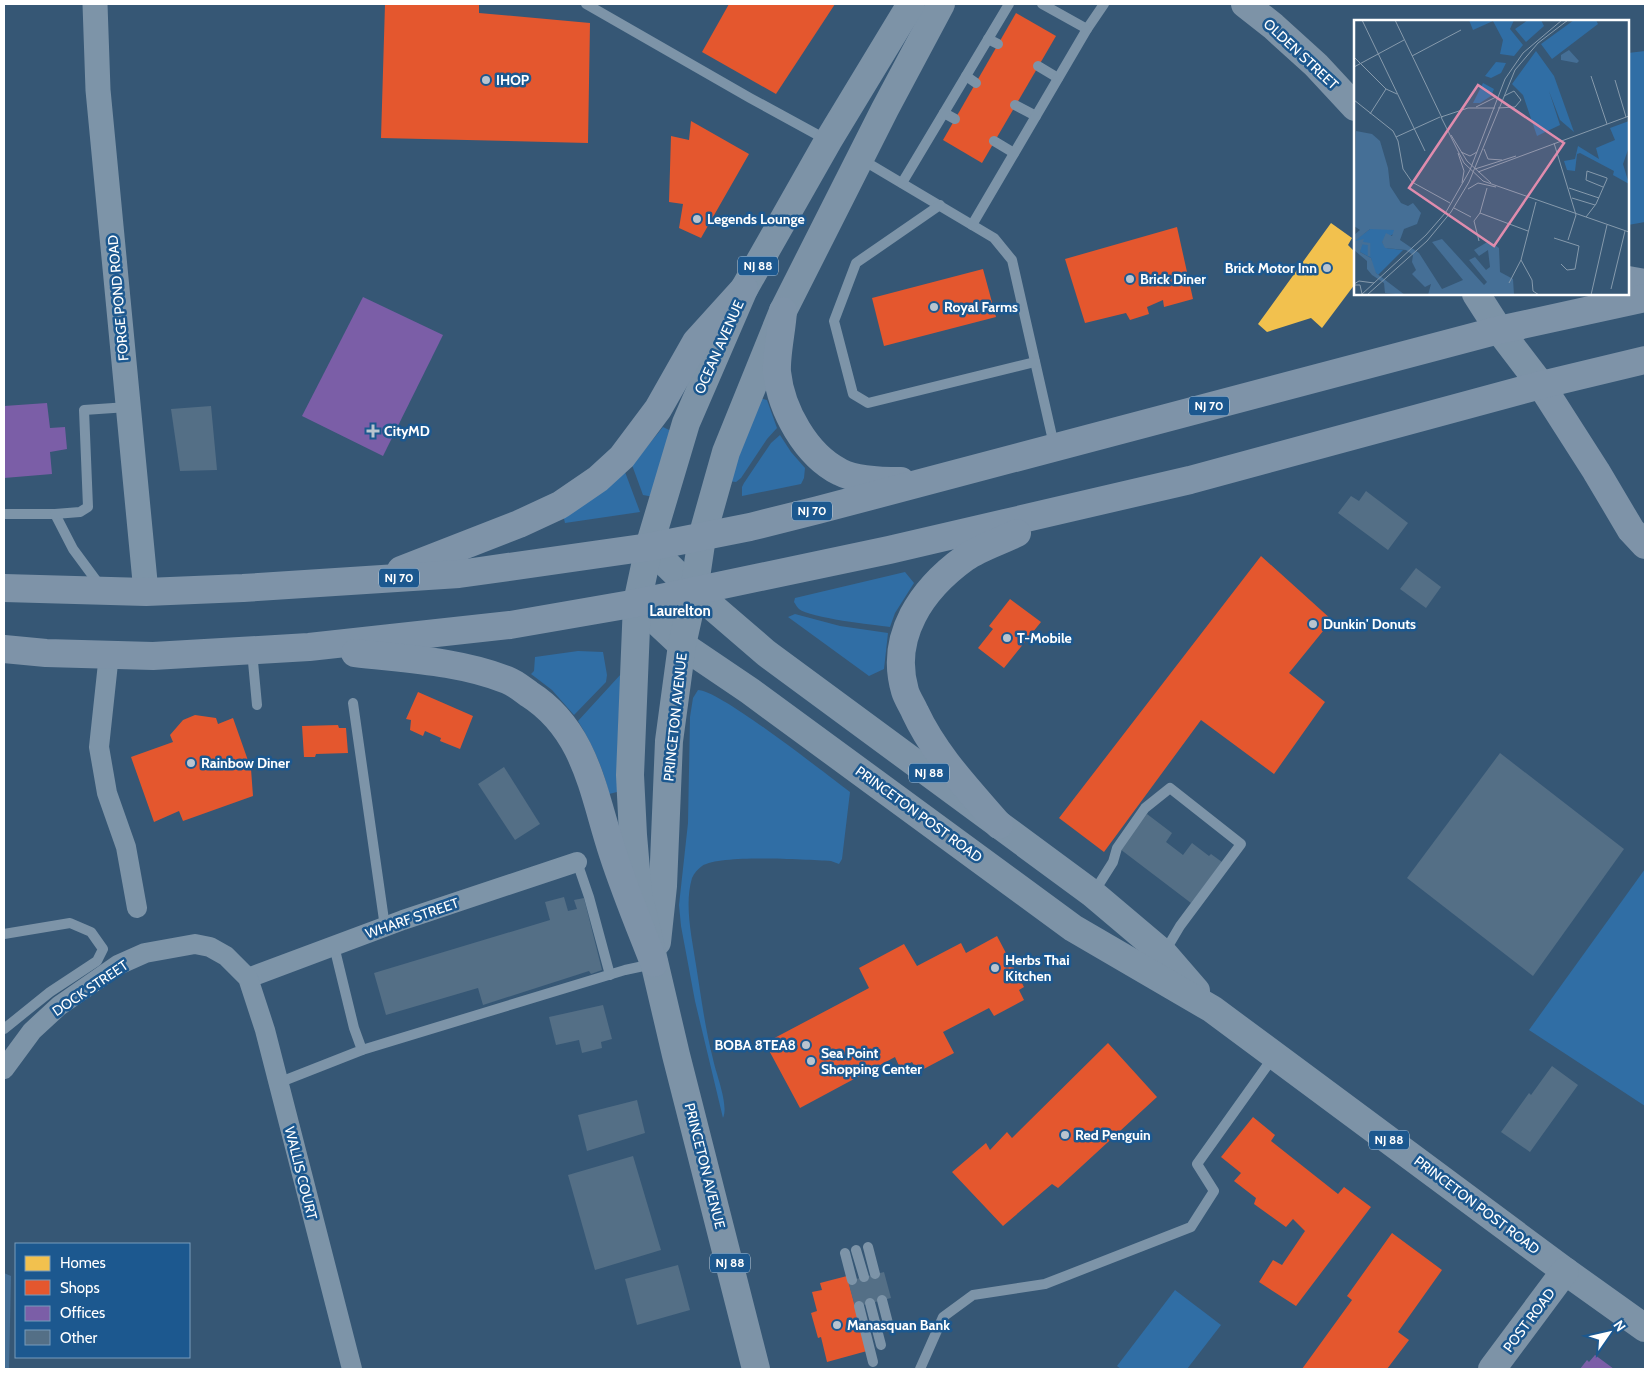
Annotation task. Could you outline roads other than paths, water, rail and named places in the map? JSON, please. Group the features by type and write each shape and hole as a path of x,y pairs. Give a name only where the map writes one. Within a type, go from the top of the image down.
{"highway":[{"path":"1629,280 1645,283"},
{"path":"375,580 519,524 560,505 598,478 622,458 658,409 696,342 744,289"},
{"name":"NJ 70","path":"4,588 146,592 375,580 459,574 649,548 750,527 1499,330 1645,298"},
{"path":"784,311 777,371 782,397 806,444 819,457 841,473 876,480 920,482"},
{"path":"4,649 46,653 153,656 309,647 510,625 637,603 1086,506 1190,480 1541,385 1642,361"},
{"path":"1541,385 1631,530 1645,545"},
{"path":"999,825 960,781 926,734 905,691 901,658 905,633 914,611 932,586 966,557 1024,530 1086,506"},
{"path":"309,647 472,668 509,680 541,702 566,727 581,753 594,786 625,890 654,963"}],"main road":[{"name":"OCEAN AVENUE","path":"649,548 686,423 744,289 828,141 910,4"},
{"path":"702,537 726,452 784,311 941,4"},
{"name":"OLDEN STREET","path":"1245,4 1273,26 1316,65 1354,106"},
{"path":"1477,295 1499,330 1541,385"},
{"name":"PRINCETON AVENUE","path":"654,963 663,886 669,741 682,645 694,591 702,537"},
{"name":"PRINCETON POST ROAD","path":"649,548 694,591 766,653 1093,894 1164,954 1212,1009"},
{"name":"NJ 88","path":"637,603 649,548"},
{"name":"PRINCETON POST ROAD","path":"637,603 682,645 773,708 1073,928 1212,1009 1565,1271 1645,1328"},
{"name":"PRINCETON AVENUE","path":"637,603 630,775 638,893 756,1369"},
{"name":"POST ROAD","path":"1492,1369 1565,1271"}],"street":[{"name":"FORGE POND ROAD","path":"95,4 98,90 146,592"},
{"path":"109,654 99,748 107,793 126,846 137,908"},
{"name":"WHARF STREET","path":"248,978 385,927 577,862"},
{"name":"DOCK STREET","path":"4,1070 32,1031 59,1006 118,965 145,953 195,944 210,947 226,956 248,978"},
{"name":"WALLIS COURT","path":"248,978 265,1030 352,1369"}],"lane":[{"path":"586,4 828,141"},
{"path":"902,183 1009,4"},
{"path":"1042,4 1087,29"},
{"path":"972,225 1087,29 1104,4"},
{"path":"988,39 998,44"},
{"path":"1038,66 1058,78"},
{"path":"966,76 976,83"},
{"path":"1015,105 1036,116"},
{"path":"944,113 955,119"},
{"path":"994,141 1014,153"},
{"path":"861,158 994,238 1012,260 1054,447"},
{"path":"940,205 856,263 834,321 853,394 868,403 1036,362"},
{"path":"4,514 80,512 88,507 84,410 128,407"},
{"path":"56,514 73,549 105,592"},
{"path":"252,650 256,705"},
{"path":"353,703 385,927"},
{"path":"1093,894 1114,862 1117,848 1145,808 1170,788 1241,844 1180,926 1164,954"},
{"path":"577,862 590,898 610,975"},
{"path":"4,934 70,923 91,932 103,949 97,960 50,992 4,1029"},
{"path":"334,946 354,1028 362,1050"},
{"path":"278,1083 362,1050 654,963"},
{"path":"920,1369 943,1317 973,1295 1045,1284 1191,1227 1214,1191 1197,1164 1275,1055"},
{"path":"868,1247 875,1274"},
{"path":"856,1250 864,1277"},
{"path":"845,1253 852,1280"},
{"path":"882,1300 889,1326"},
{"path":"870,1303 881,1345"},
{"path":"859,1306 873,1362"}],"place":[{"name":"IHOP","path":"486,80"},
{"name":"Legends Lounge","path":"697,219"},
{"name":"Brick Motor Inn","path":"1327,268"},
{"name":"Brick Diner","path":"1130,279"},
{"name":"Royal Farms","path":"934,307"},
{"name":"CityMD","path":"373,431"},
{"name":"Dunkin' Donuts","path":"1313,624"},
{"name":"T-Mobile","path":"1007,638"},
{"name":"Rainbow Diner","path":"191,763"},
{"name":"Herbs Thai Kitchen","path":"995,968"},
{"name":"BOBA 8TEA8","path":"806,1045"},
{"name":"Sea Point Shopping Center","path":"811,1061"},
{"name":"Red Penguin","path":"1065,1135"},
{"name":"Manasquan Bank","path":"837,1325"}],"district":[{"name":"Laurelton","path":"680,611"}]}
